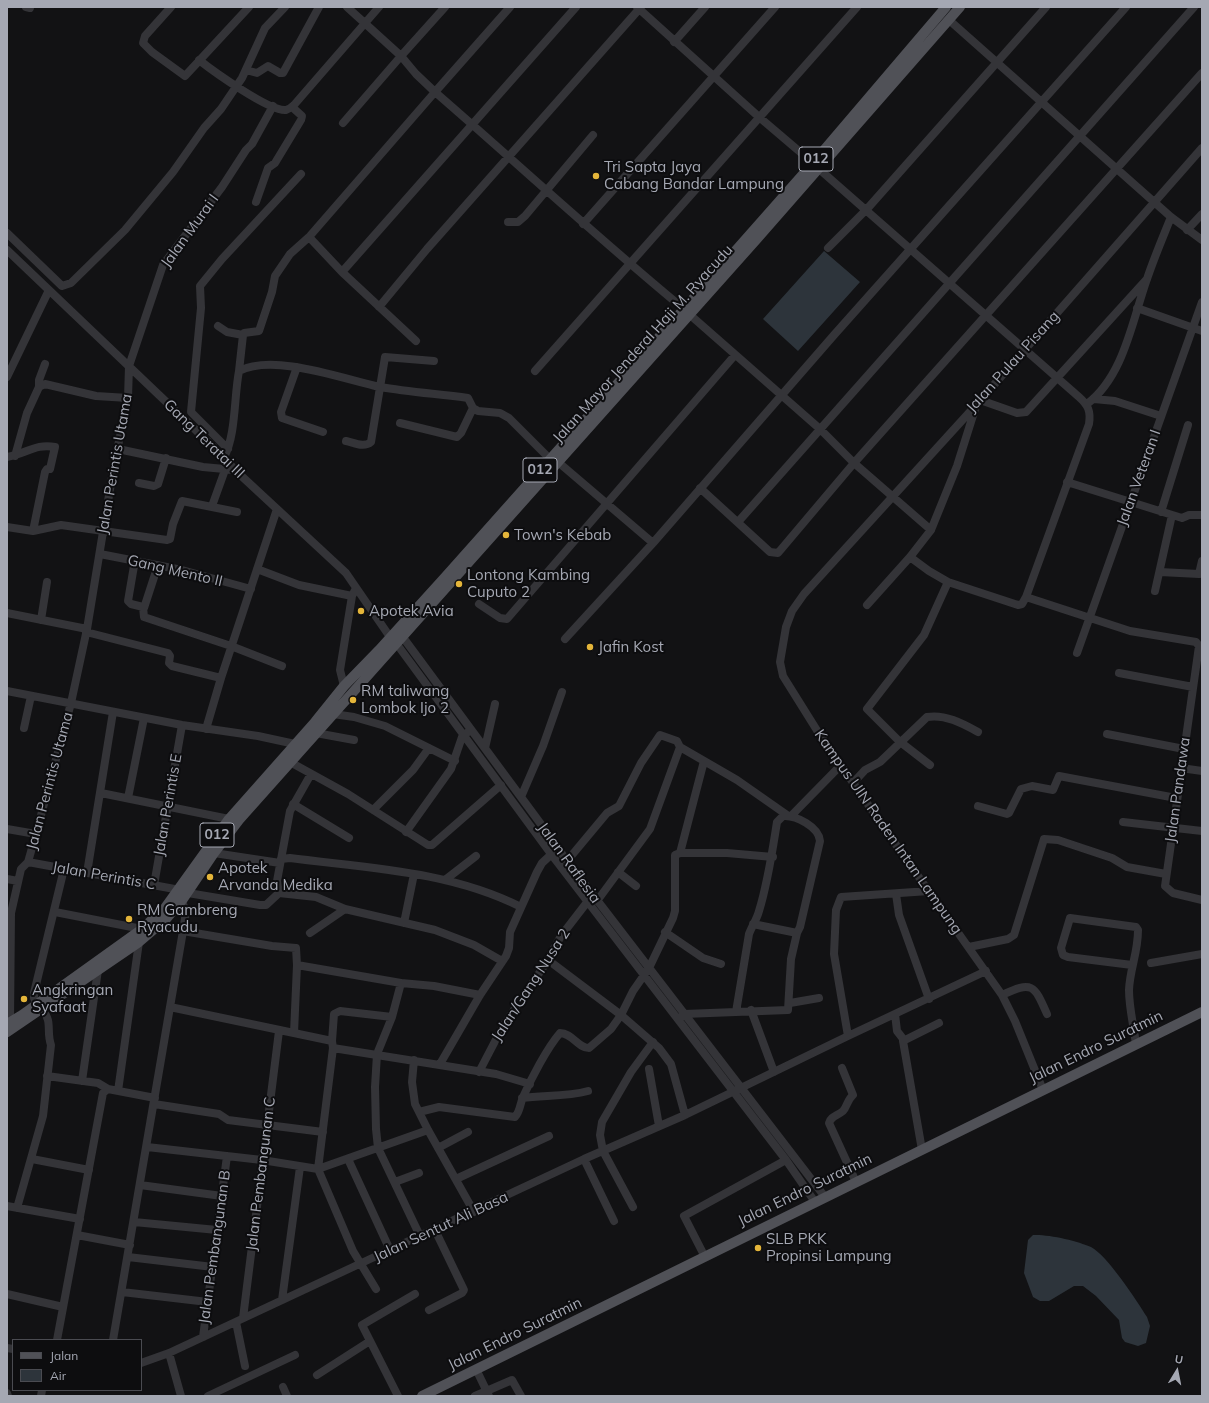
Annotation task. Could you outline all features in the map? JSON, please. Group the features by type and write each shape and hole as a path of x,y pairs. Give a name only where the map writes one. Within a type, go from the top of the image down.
{"main road":[{"name":"Jalan Mayor Jenderal Haji M. Ryacudu","path":"555,458 574,432 686,312 816,166 950,20 960,7"},
{"name":"Jalan Mayor Jenderal Haji M. Ryacudu","path":"816,166 941,9"},
{"name":"Jalan Mayor Jenderal Haji M. Ryacudu","path":"7,1032 142,929 184,891 239,820 290,762 298,744 316,733 396,637 570,440 573,441 573,444 590,425 686,312"},
{"path":"574,432 574,436 577,436 590,425"},
{"name":"Jalan Mayor Jenderal Haji M. Ryacudu","path":"8,1023 40,1007 98,970 139,942 166,919 182,901 184,891 229,818 298,744 344,686 396,637"},
{"path":"315,722 315,726 318,726 331,715"},
{"name":"Jalan Endro Suratmin","path":"425,1395 1202,1012"}],"street":[{"path":"171,7 148,33 143,41 152,52 183,76 186,76 249,7"},
{"path":"7,233 27,261 62,286 71,283 125,230 173,172 204,128 222,110 237,88 261,35 285,7"},
{"path":"246,70 256,74 268,66 282,73 319,7"},
{"path":"347,7 401,56 416,74 435,92 510,156 583,224 820,429 854,463 931,530"},
{"path":"199,60 237,88 273,106 285,110 292,107 379,7"},
{"path":"344,123 445,7"},
{"path":"218,326 227,332 243,335 244,333 260,331 268,308 275,276 290,254 309,238 510,7"},
{"path":"342,272 576,7"},
{"path":"674,42 705,7"},
{"path":"583,224 775,7"},
{"path":"535,371 857,7"},
{"path":"828,248 867,209 998,63 1046,7"},
{"path":"565,639 653,543 781,396 1126,7"},
{"path":"738,522 1194,7"},
{"path":"378,308 427,249 639,8 674,42 867,209 948,284 1056,377 1090,401 1115,401 1162,416"},
{"path":"950,20 1117,169 1187,230 1202,240"},
{"path":"700,488 770,552 778,553 854,463 1202,73"},
{"name":"Jalan Murai I","path":"129,365 163,265 222,187 246,150 252,144 273,106"},
{"path":"256,202 268,168 275,163 302,119 301,115 292,107"},
{"path":"508,222 520,220 593,135"},
{"name":"Jalan Pulau Pisang","path":"822,575 978,402 1202,148"},
{"path":"226,453 191,412 201,308 200,286 222,258 301,174"},
{"path":"1187,230 1202,214"},
{"path":"910,557 929,571 948,582 1018,605 1022,604 1026,597 1089,424 1090,401 1112,378 1171,216"},
{"path":"309,238 378,308 416,341"},
{"name":"Gang Teratai III","path":"7,250 27,261 49,290 226,453 235,470 346,573 354,592 396,637"},
{"path":"867,605 910,557 931,530 957,466 978,402 1010,411 1026,412 1032,407 1056,377 1147,279"},
{"path":"7,377 49,290"},
{"name":"Jalan Veteran I","path":"1077,653 1202,302"},
{"path":"1137,308 1202,331"},
{"path":"226,453 243,335"},
{"path":"479,604 500,618 507,619 735,355"},
{"path":"346,441 362,445 367,445 371,442 381,387 384,358 386,356 434,361"},
{"path":"11,457 27,413 39,387 39,380 45,364"},
{"name":"Jalan Perintis Utama","path":"8,1023 9,913 21,869 28,862 71,703 86,631 128,398 129,365"},
{"path":"239,371 257,366 297,367 381,387 468,398 473,408 478,411 504,415 653,543"},
{"path":"297,367 281,412 282,418 323,432"},
{"path":"39,387 45,384 96,396 128,398"},
{"path":"400,423 456,437 461,433 473,408"},
{"path":"1161,512 1188,425"},
{"path":"11,457 28,452 38,446 55,447 50,469 46,469 45,472 33,531"},
{"path":"118,449 225,470 235,470"},
{"path":"139,483 154,486 158,484 166,458"},
{"path":"212,506 225,470"},
{"path":"1067,482 1130,503 1182,518 1189,515 1202,515"},
{"path":"7,527 33,531 61,525 168,540 170,539 181,502 184,501 237,512"},
{"path":"206,729 231,646 277,509"},
{"path":"1156,591 1172,515"},
{"name":"Gang Mento II","path":"100,554 158,565 251,589"},
{"path":"135,560 128,601 144,608"},
{"path":"1160,572 1201,574 1202,561"},
{"path":"158,565 144,608 143,615 145,617 231,646 282,666"},
{"path":"258,569 299,585 354,592 340,670 344,686"},
{"name":"Kampus UIN Raden Intan Lampung","path":"822,575 804,594 792,612 782,651 780,670 794,695 853,783 1002,995 1015,1021 1043,1090"},
{"path":"42,620 47,582"},
{"path":"930,765 899,741 867,711 867,706 896,673 924,635 948,582"},
{"path":"1026,597 1089,619 1130,631 1196,642 1199,646 1200,654"},
{"path":"7,614 42,620 164,652 169,654 169,663 172,666 221,678"},
{"name":"Jalan Raflesia","path":"396,637 468,731 501,785 555,851 737,1090"},
{"name":"Jalan Pandawa","path":"1200,654 1192,687 1165,886 1168,891 1178,895 1202,900"},
{"path":"1119,673 1192,687"},
{"path":"7,691 182,726 258,736 298,744"},
{"path":"521,797 538,760 562,692"},
{"path":"24,728 31,696"},
{"path":"485,748 495,704"},
{"path":"87,873 113,712"},
{"path":"331,715 354,717 385,726 455,761"},
{"path":"853,783 865,770 880,762 899,741 922,720 932,716 955,720 978,732"},
{"path":"128,798 144,718"},
{"name":"Jalan Perintis E","path":"154,885 182,726"},
{"path":"406,832 443,783 455,761 459,746 468,731"},
{"name":"Jalan Raflesia","path":"468,731 485,748 521,797 555,851 567,861 583,889"},
{"path":"316,733 354,740"},
{"path":"1107,734 1184,749"},
{"path":"567,861 607,814 619,806 641,763 660,735 677,741 680,747 737,780 789,815 814,828 818,832 820,841 806,906 797,933 791,959 790,1003 788,1010 752,1010 681,1016"},
{"name":"Jalan/Gang Nusa 2","path":"479,1072 503,1026 548,960 561,936 618,872 653,823 680,747"},
{"path":"373,810 413,770 429,748"},
{"path":"680,854 704,761"},
{"path":"290,762 373,810 426,845 432,845 501,785"},
{"path":"736,1012 749,934 752,924 758,914 773,857 777,822 782,816 789,815 841,765"},
{"path":"1181,768 1202,771"},
{"path":"311,774 292,804 277,881 280,893 316,898 345,909 455,937 474,945 502,961"},
{"path":"978,806 1007,814 1010,813 1021,789 1032,786 1053,790 1059,776 1176,798"},
{"path":"101,793 229,818"},
{"path":"292,804 349,838"},
{"path":"1123,822 1202,831"},
{"path":"7,829 36,834"},
{"path":"969,947 1008,939 1014,935 1044,839 1058,840 1112,858 1126,867 1166,874"},
{"path":"440,1064 480,995 508,951 508,937 537,872 542,863 555,851"},
{"path":"214,853 280,861 290,858 414,874 445,880 489,892 521,907"},
{"path":"419,1112 439,1107 515,1117 518,1114 522,1098 560,1033 566,1033 583,1046 589,1048 611,1029 622,1015 647,971 675,911 675,855 727,853 773,857"},
{"path":"445,880 476,856"},
{"name":"Jalan Perintis C","path":"28,862 266,905 280,893"},
{"path":"17,1208 43,1116 51,1045 48,1036 49,1019 34,998 34,992 55,912 64,869"},
{"path":"618,872 636,886"},
{"path":"404,923 414,874"},
{"path":"7,879 18,881"},
{"path":"848,1036 834,954 836,910 839,900 841,897 929,891"},
{"path":"896,894 899,915 928,999"},
{"path":"113,1339 155,1101 186,912 182,901"},
{"path":"310,933 345,909"},
{"path":"55,912 142,929"},
{"path":"1132,965 1068,957 1063,955 1061,948 1070,918 1137,928 1136,958 1132,965 1129,992 1136,1045"},
{"path":"752,924 797,933"},
{"path":"183,931 272,946 296,948 297,965 294,1033"},
{"path":"665,932 703,958 721,964"},
{"path":"118,1091 139,942"},
{"path":"1151,963 1202,954"},
{"path":"548,960 622,1015 653,1042 671,1064 685,1115"},
{"path":"297,965 434,986 480,995"},
{"path":"82,1081 98,970"},
{"name":"Jalan Sentut Ali Basa","path":"142,1363 169,1353 474,1212 584,1159 685,1115 986,971"},
{"path":"401,982 392,1017 377,1054 375,1097 378,1148 420,1236"},
{"path":"1002,995 1018,988 1031,988 1037,992 1047,1014"},
{"path":"790,1003 819,998"},
{"path":"170,1007 294,1033 333,1045 496,1074 530,1084"},
{"path":"752,1010 756,1027 774,1072"},
{"path":"376,1289 360,1264 328,1195 318,1169 333,1045 334,1014 340,1011 392,1017"},
{"path":"895,1014 897,1031 904,1040 922,1150"},
{"path":"904,1040 939,1023"},
{"name":"Jalan Pembangunan C","path":"245,1366 239,1320 279,1031"},
{"path":"634,1207 603,1151 600,1135 602,1122 631,1072 653,1042"},
{"path":"414,1060 412,1082 413,1096 419,1112 474,1212"},
{"path":"842,1068 853,1095 848,1099 844,1110 831,1118 829,1123 856,1182"},
{"path":"649,1069 659,1126"},
{"path":"48,1076 102,1084 108,1089 155,1101 219,1114 228,1120 323,1132"},
{"path":"57,1339 102,1096 104,1091 108,1089"},
{"path":"737,1090 815,1202"},
{"path":"737,1090 825,1197"},
{"path":"522,1098 566,1095 588,1091"},
{"path":"146,1147 262,1160 318,1169 428,1130"},
{"path":"438,1148 468,1132"},
{"path":"456,1179 549,1136"},
{"name":"Jalan Pembangunan B","path":"203,1337 227,1156"},
{"path":"32,1159 89,1170"},
{"path":"348,1159 390,1250"},
{"path":"584,1159 614,1221"},
{"path":"705,1257 684,1216 786,1160"},
{"path":"282,1300 300,1167"},
{"path":"395,1182 419,1173"},
{"path":"140,1184 222,1196"},
{"path":"7,1206 80,1219"},
{"path":"134,1222 217,1230"},
{"path":"430,1310 462,1293 464,1290 435,1230"},
{"path":"77,1235 130,1245"},
{"path":"128,1257 212,1266"},
{"path":"122,1292 208,1302"},
{"path":"7,1294 63,1307"},
{"path":"398,1396 362,1324 416,1294"},
{"path":"317,1375 370,1341"},
{"path":"169,1353 181,1396"},
{"path":"208,1396 295,1355"},
{"path":"476,1370 487,1393"},
{"path":"475,1396 487,1393 512,1380 521,1396"},
{"path":"283,1387 287,1396"},
{"path":"7,1392 8,1396"}],"water":[{"path":"824,251 860,282 798,351 763,319"},
{"path":"1033,1235 1071,1240 1091,1247 1098,1252 1113,1268 1147,1317 1150,1326 1146,1343 1138,1346 1125,1342 1122,1338 1119,1320 1096,1296 1083,1286 1074,1286 1049,1301 1040,1301 1033,1297 1024,1273 1028,1240"}],"place":[{"name":"Tri Sapta Jaya Cabang Bandar Lampung","path":"596,176"},
{"name":"Town's Kebab","path":"506,535"},
{"name":"Lontong Kambing Cuputo 2","path":"459,584"},
{"name":"Apotek Avia","path":"361,611"},
{"name":"Jafin Kost","path":"590,647"},
{"name":"RM taliwang Lombok Ijo 2","path":"353,700"},
{"name":"Apotek Arvanda Medika","path":"210,877"},
{"name":"RM Gambreng Ryacudu","path":"129,919"},
{"name":"Angkringan Syafaat","path":"24,999"},
{"name":"SLB PKK Propinsi Lampung","path":"758,1248"}]}
